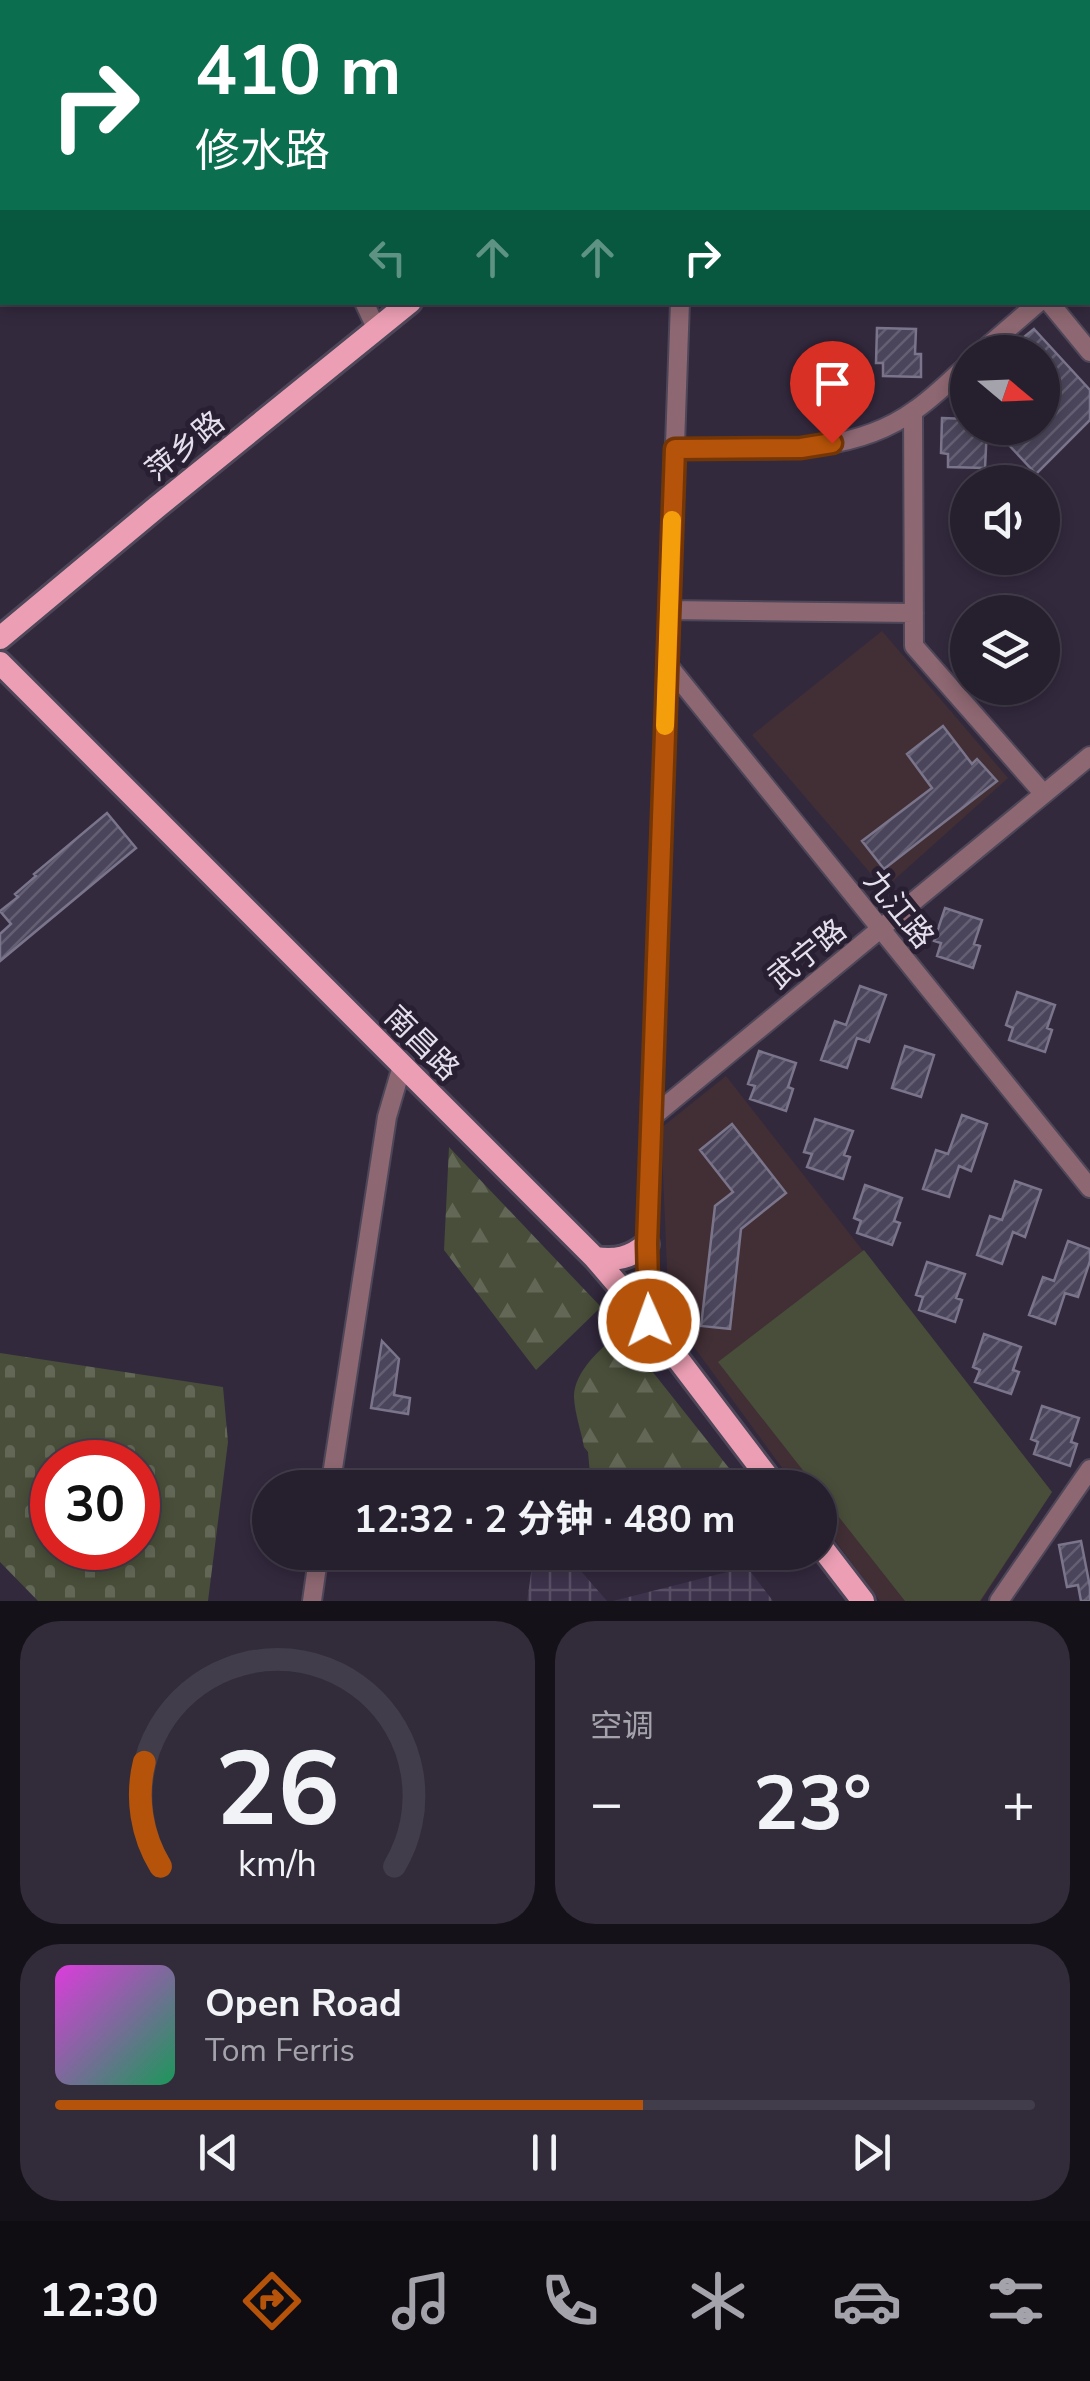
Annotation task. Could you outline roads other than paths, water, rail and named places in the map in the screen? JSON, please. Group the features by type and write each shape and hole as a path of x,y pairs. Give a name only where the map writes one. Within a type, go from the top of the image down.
{"main road":[{"name":"萍乡路","path":"0,638 406,305"},
{"name":"南昌路","path":"0,663 594,1258 649,1321 762,1470"},
{"path":"594,1258 624,1258 647,1244"},
{"path":"837,1567 863,1601"}],"street":[{"path":"365,305 376,330"},
{"path":"649,1321 647,1244 680,305"},
{"path":"1001,335 1036,305"},
{"path":"1051,305 1090,352"},
{"path":"675,449 801,448 862,437 913,412 950,380"},
{"path":"913,412 914,646 1043,793"},
{"path":"669,610 914,613"},
{"name":"九江路","path":"667,664 1090,1188"},
{"name":"武宁路","path":"651,1118 1090,756"},
{"path":"333,1470 387,1117 402,1066"},
{"path":"999,1601 1090,1470"},
{"path":"312,1601 317,1570"}]}
